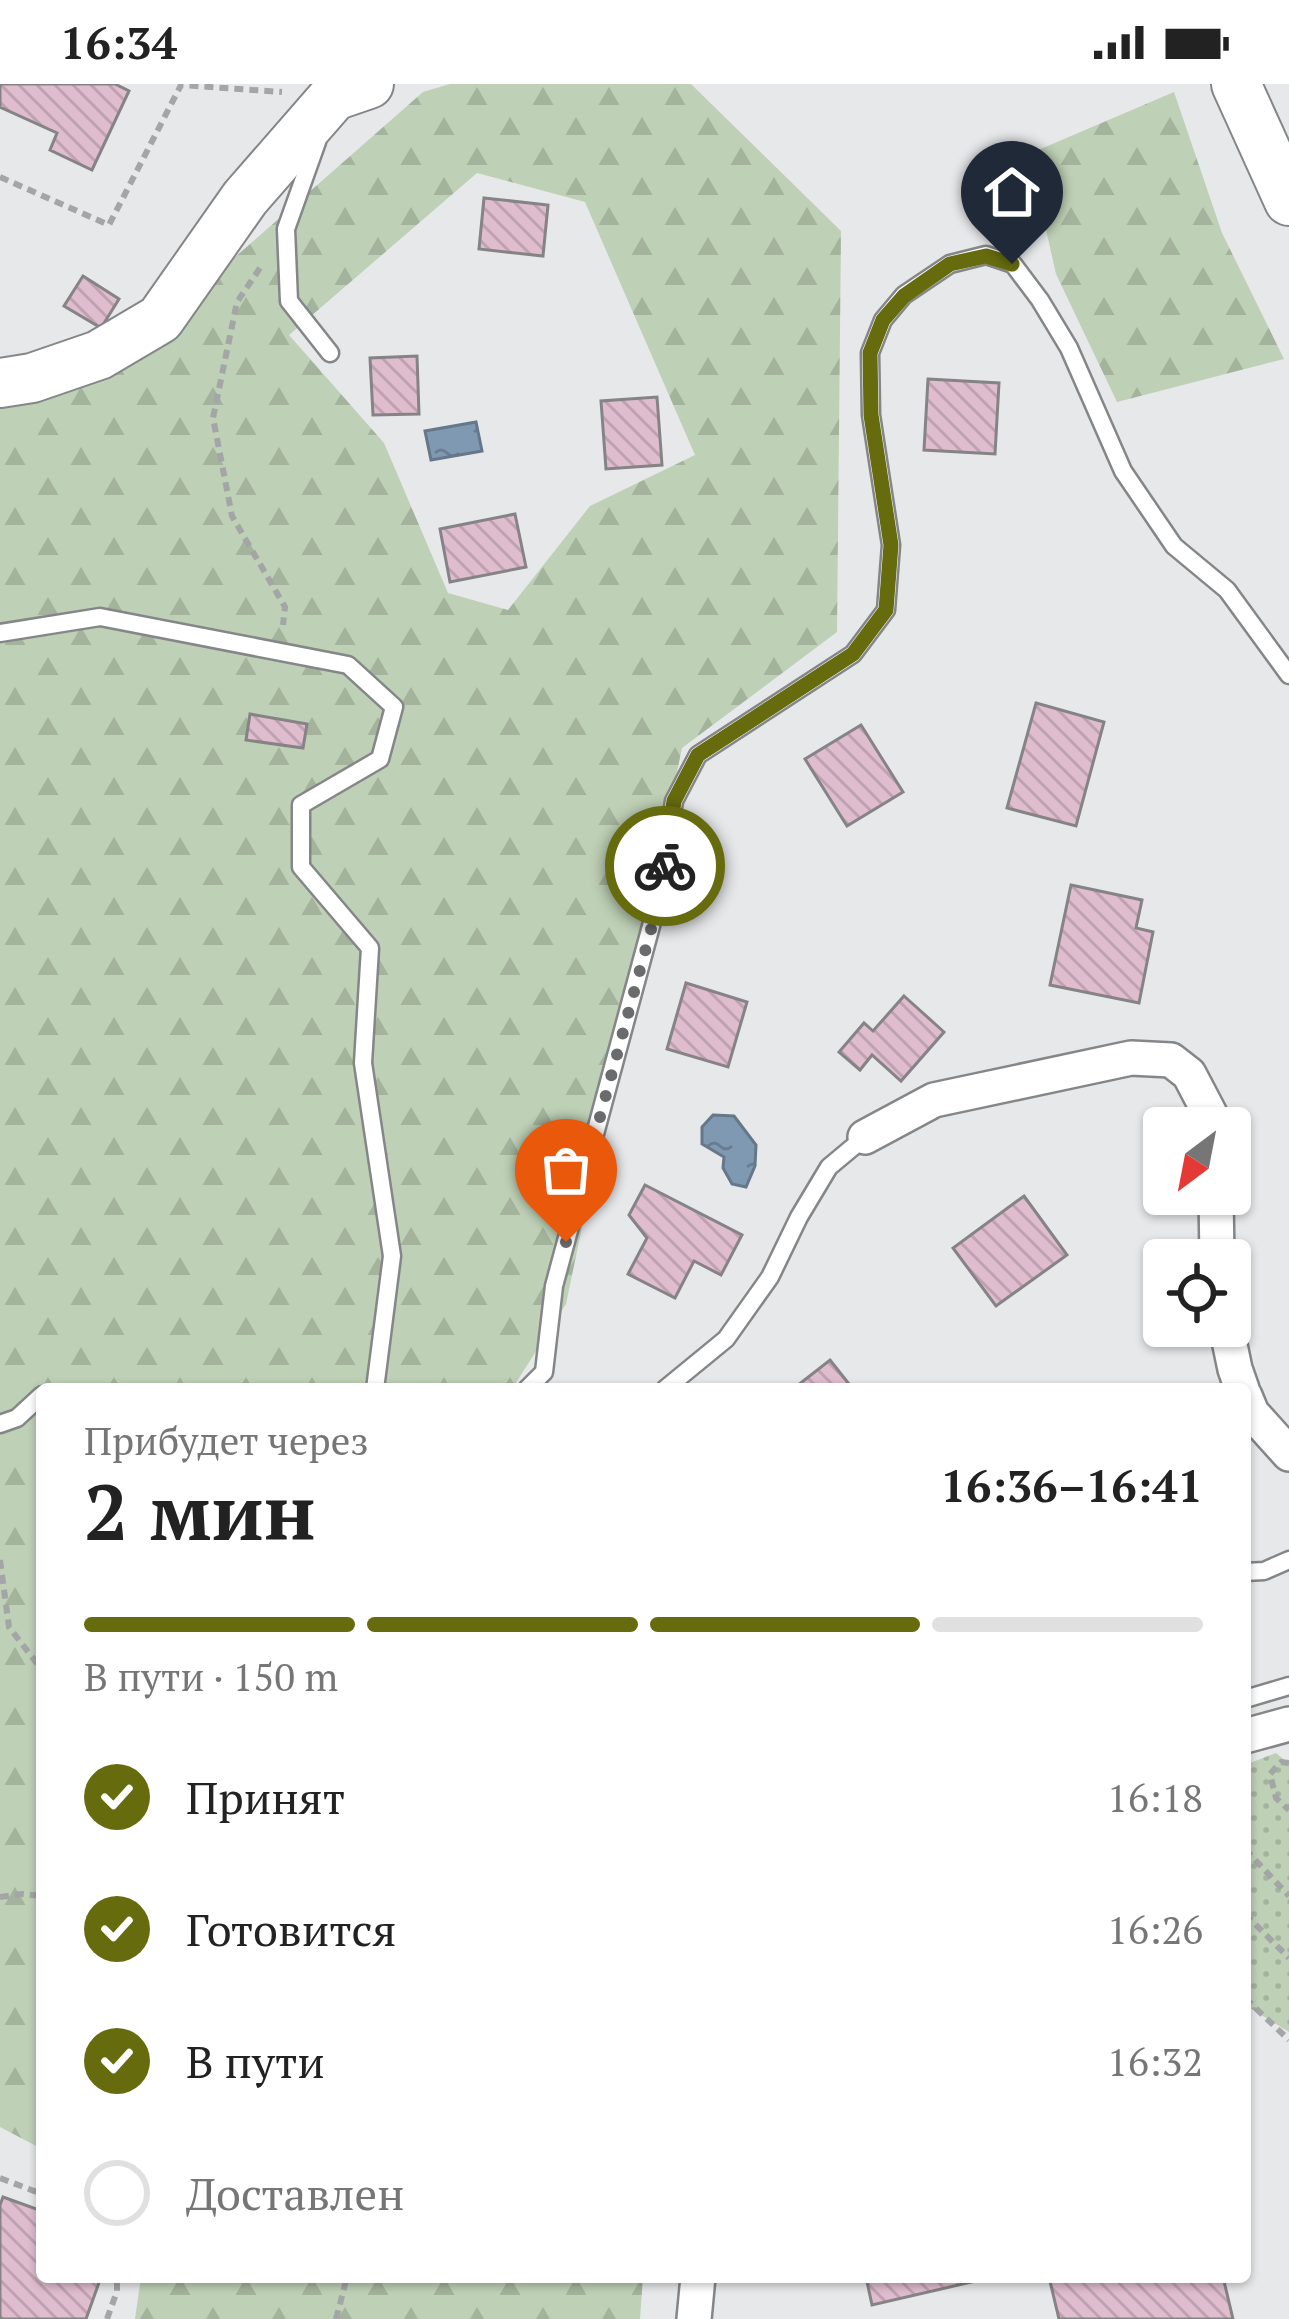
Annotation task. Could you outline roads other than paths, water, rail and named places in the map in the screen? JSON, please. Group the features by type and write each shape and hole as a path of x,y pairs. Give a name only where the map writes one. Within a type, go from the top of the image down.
{"main road":[{"path":"1236,84 1289,201"},
{"path":"0,382 32,378 100,355 160,319 245,198 351,90"}],"street":[{"path":"865,1137 934,1100 1131,1058 1171,1060 1189,1074 1206,1107"},
{"path":"1230,1347 1240,1383"},
{"path":"1251,1410 1289,1454"},
{"path":"1251,1734 1289,1724"},
{"path":"694,2319 697,2283"}],"lane":[{"path":"330,353 290,301 286,229 351,90"},
{"path":"533,1383 544,1372 554,1286 662,889 674,801 698,755 853,654 886,610 891,545 871,415 870,353 883,320 904,296 950,264 986,256 1012,264 1069,348 1123,472 1174,545 1227,590 1289,675"},
{"path":"0,633 100,617 348,665 394,707 380,759 301,805 301,867 370,948 363,1063 392,1256 376,1383"},
{"path":"672,1383 727,1339 770,1277 829,1167 865,1137"},
{"path":"0,1424 17,1418 36,1401"},
{"path":"1251,1572 1289,1560"},
{"path":"1251,1697 1289,1686"}],"water":[{"path":"476,422 482,451 431,460 425,431"},
{"path":"713,1115 734,1116 756,1145 755,1166 746,1187 732,1184 723,1168 724,1157 702,1144 702,1127"}]}
